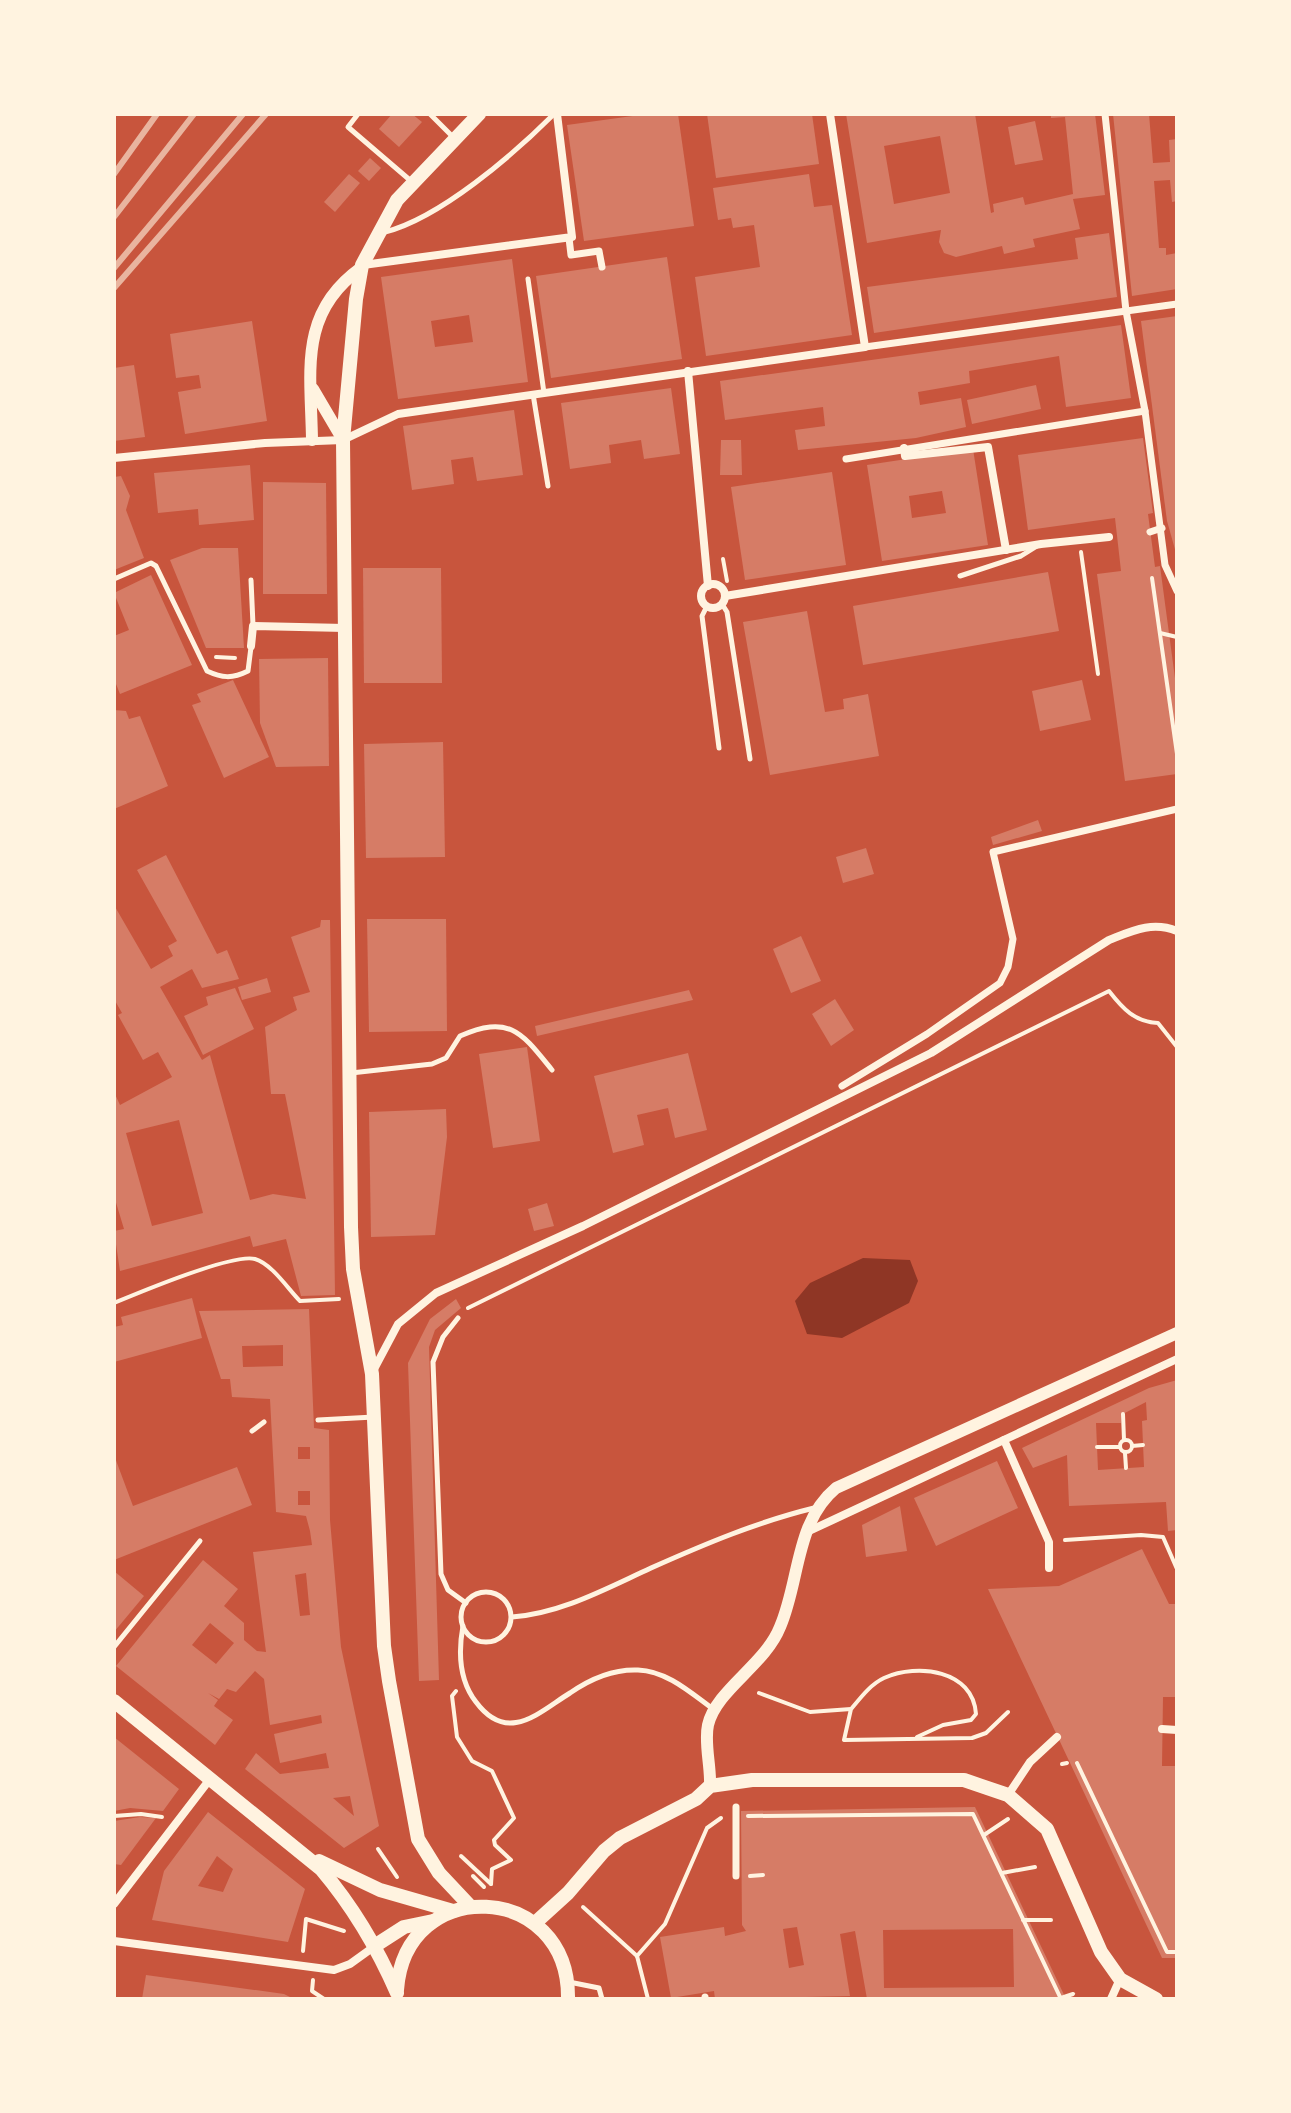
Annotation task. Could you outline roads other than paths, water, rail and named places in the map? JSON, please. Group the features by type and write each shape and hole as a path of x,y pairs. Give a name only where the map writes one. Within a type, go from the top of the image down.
{"main road":[{"path":"470,1906 439,1873 418,1839 384,1646 372,1374 353,1269 343,440 361,266 397,200 479,114"},
{"path":"114,1694 323,1867 350,1902 376,1945 397,1996"},
{"path":"114,1701 323,1867 380,1890 453,1911"},
{"path":"535,1923 620,1838 696,1799 710,1786 752,1780 964,1780 1008,1795 1047,1829 1101,1952 1120,1979 1156,1999"},
{"path":"376,1945 404,1927 434,1921 470,1906 504,1908 535,1923 558,1950 569,1982 568,1999"},
{"path":"397,1996 407,1951 434,1921"}],"street":[{"path":"555,114 572,234 569,238 571,255 599,251 602,267"},
{"path":"830,114 865,347"},
{"path":"1105,114 1126,311 1145,411 1165,565 1177,591"},
{"path":"312,440 311,341 321,311 338,284 361,266 569,238"},
{"path":"114,458 265,443 343,440 398,414 1177,304"},
{"path":"688,371 708,586 702,597 707,606 713,608 723,600 1006,550 1079,538 1109,537"},
{"path":"312,386 343,440"},
{"path":"846,459 1145,411"},
{"path":"904,448 905,456 988,447 1006,550"},
{"path":"1150,532 1162,528"},
{"path":"708,586 719,586 723,600"},
{"path":"251,646 253,626 345,628"},
{"path":"842,1086 936,1028 1000,983 1008,967 1013,939 993,852 1177,809"},
{"path":"372,1374 398,1324 436,1293 583,1226 931,1053 1109,940 1161,924 1177,931"},
{"path":"710,1786 708,1726 714,1710 721,1698 764,1656 780,1628 806,1532 816,1508 836,1488 1177,1333"},
{"path":"806,1532 1177,1359"},
{"path":"1004,1440 1049,1542 1049,1568"},
{"path":"1162,1729 1177,1730"},
{"path":"1008,1795 1030,1762 1057,1737"},
{"path":"114,1904 210,1779"},
{"path":"736,1807 736,1876"},
{"path":"114,1941 334,1970 363,1957 376,1945"},
{"path":"1111,1999 1120,1979"}],"lane":[{"path":"358,114 348,127 413,182"},
{"path":"430,114 453,138"},
{"path":"376,234 426,216 555,114"},
{"path":"528,279 544,393"},
{"path":"533,394 548,486"},
{"path":"960,576 1021,556 1041,544"},
{"path":"114,579 151,563 156,566 198,657 207,671 219,677 235,677 248,671 251,646"},
{"path":"251,580 253,626"},
{"path":"723,600 750,759"},
{"path":"707,606 702,616 719,748"},
{"path":"350,1073 432,1064 446,1058 460,1036 497,1026 523,1034 552,1070"},
{"path":"458,1318 443,1337 433,1362 441,1574 448,1590 466,1603"},
{"path":"318,1420 375,1416"},
{"path":"252,1431 264,1422"},
{"path":"512,1617 560,1609 709,1542 761,1522 816,1508"},
{"path":"114,1647 200,1541"},
{"path":"463,1626 474,1639 491,1642 506,1633 512,1617 507,1602 494,1593 478,1593 466,1603 461,1616 460,1660 465,1683 483,1711 501,1720 522,1722 542,1714 584,1684 611,1673 640,1670 669,1678 714,1710"},
{"path":"569,1982 599,1988 602,1999"}],"railway":[{"path":"114,174 157,114"},
{"path":"114,217 194,114"},
{"path":"114,268 243,114"},
{"path":"114,288 266,114"}]}
